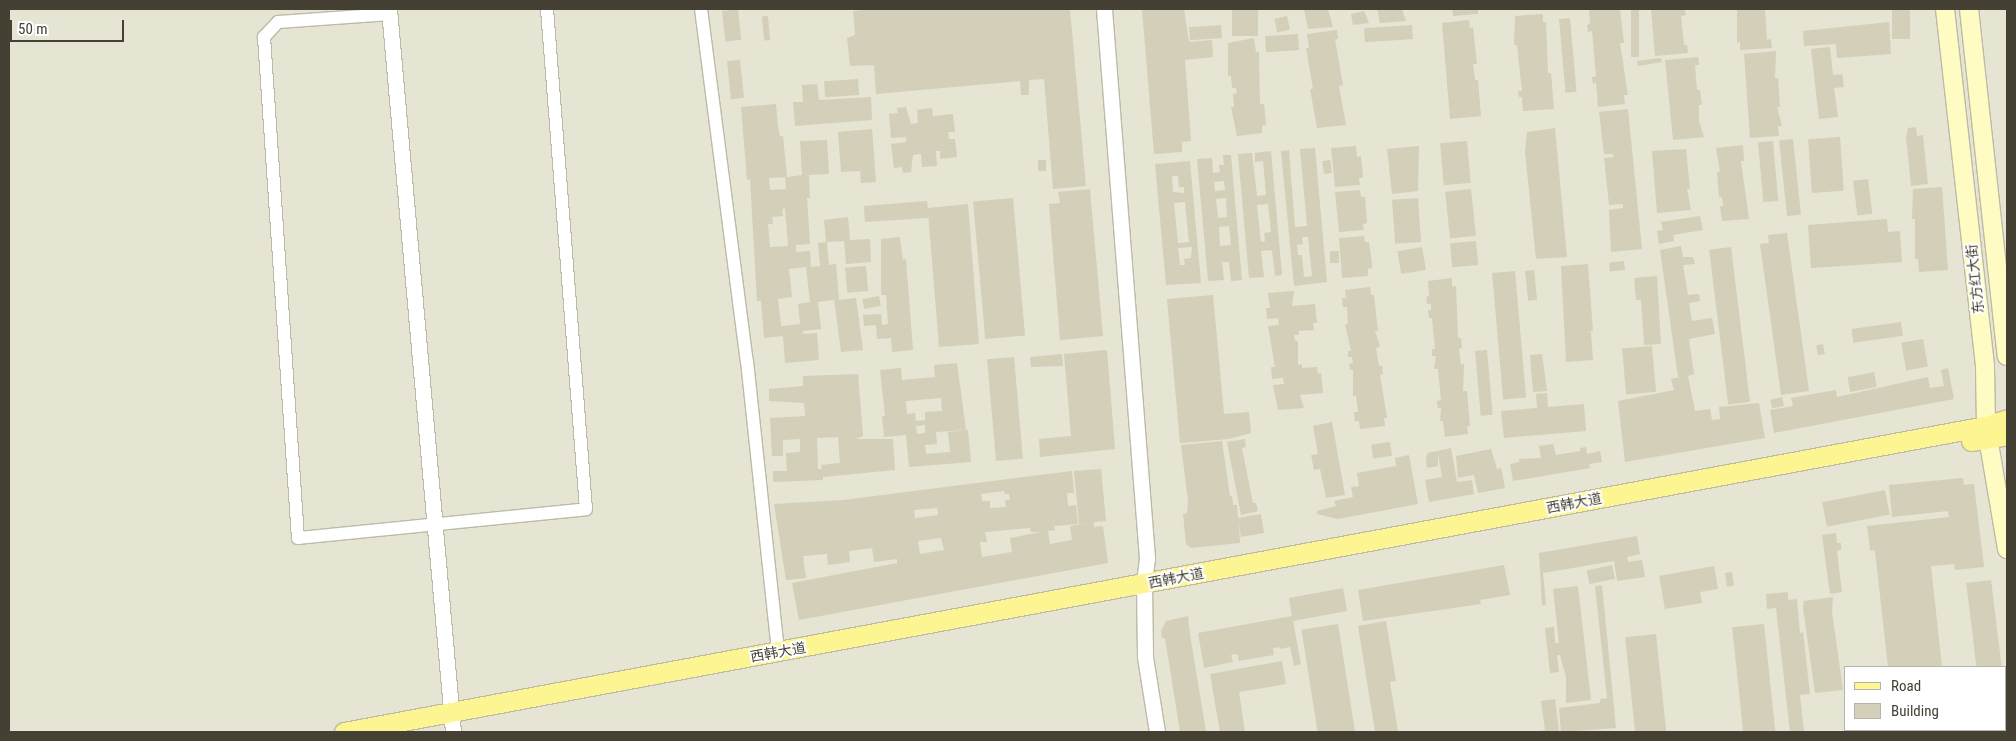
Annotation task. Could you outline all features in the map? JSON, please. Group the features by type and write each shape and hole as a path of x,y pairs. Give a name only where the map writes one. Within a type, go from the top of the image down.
{"main road":[{"name":"东方红大街","path":"1945,9 1985,367 1987,432 2007,549"},
{"name":"东方红大街","path":"1969,9 2007,356"},
{"name":"西韩大道","path":"1987,432 2007,419"},
{"name":"西韩大道","path":"344,732 452,723 1144,590 1987,432 2007,435"},
{"name":"西韩大道","path":"412,732 778,652 1144,590"}],"street":[{"path":"452,723 433,524 390,11 278,22 264,36 298,538 433,524 586,509 547,9"},
{"path":"701,9 747,361 778,652"},
{"path":"1104,9 1147,558 1144,590 1146,657 1157,732"}],"shaded area":[{"path":"9,9 2007,9 2007,732 9,732"}],"building":[{"path":"738,9 741,40 725,42 722,11"},
{"path":"874,9 1070,9 1086,186 1053,189 1044,79 1029,80 1029,95 1021,95 1020,81 876,94 874,65 850,66 847,38 855,35 853,11"},
{"path":"1142,9 1184,9 1189,42 1212,40 1213,57 1185,60 1191,141 1182,142 1182,152 1154,154"},
{"path":"1232,9 1258,9 1258,36 1232,36"},
{"path":"1304,9 1328,9 1333,27 1308,29"},
{"path":"1377,9 1402,9 1406,21 1380,23"},
{"path":"1452,9 1478,9 1478,14 1453,16"},
{"path":"1620,9 1624,43 1620,43 1628,95 1624,95 1625,104 1598,107 1596,83 1593,84 1592,77 1596,77 1592,31 1588,32 1587,25 1590,24 1589,10"},
{"path":"1631,9 1639,9 1639,57 1631,57"},
{"path":"1651,9 1685,9 1686,15 1681,16 1684,45 1687,45 1688,53 1655,56"},
{"path":"1737,9 1765,9 1767,40 1771,39 1772,48 1740,50 1740,42 1737,43"},
{"path":"1892,9 1910,9 1910,39 1892,39"},
{"path":"1364,11 1369,23 1353,25 1351,14"},
{"path":"1543,14 1543,22 1546,22 1548,73 1551,73 1554,109 1523,111 1522,97 1519,97 1518,91 1522,91 1517,45 1514,45 1515,16"},
{"path":"768,16 770,40 764,40 762,17"},
{"path":"1287,16 1290,30 1277,32 1274,19"},
{"path":"1570,18 1576,92 1565,93 1559,19"},
{"path":"1469,20 1470,28 1473,27 1477,64 1473,64 1475,80 1478,80 1481,116 1450,119 1442,23"},
{"path":"1889,22 1891,54 1837,58 1836,44 1804,46 1803,31"},
{"path":"1221,25 1222,38 1190,40 1189,27"},
{"path":"1412,25 1413,39 1365,42 1364,28"},
{"path":"1337,30 1338,39 1335,39 1343,85 1339,86 1346,125 1317,128 1310,89 1313,89 1306,48 1309,48 1307,34"},
{"path":"1298,34 1299,50 1266,52 1265,36"},
{"path":"1254,38 1256,52 1259,52 1260,104 1264,104 1266,125 1262,126 1262,133 1237,136 1231,107 1234,107 1233,94 1237,93 1236,88 1232,88 1231,76 1228,76 1228,43"},
{"path":"1830,47 1833,75 1842,74 1844,87 1834,88 1838,117 1819,119 1811,49"},
{"path":"1776,51 1775,78 1778,78 1780,107 1777,107 1782,126 1778,126 1779,136 1750,138 1744,54"},
{"path":"1698,57 1699,65 1695,65 1697,90 1700,90 1702,105 1699,105 1699,121 1704,137 1673,140 1665,60"},
{"path":"1661,58 1662,62 1638,66 1637,61"},
{"path":"740,60 744,98 731,99 727,61"},
{"path":"858,79 859,95 825,97 824,81"},
{"path":"817,84 819,100 871,97 872,120 795,126 793,102 803,102 802,85"},
{"path":"776,104 778,127 780,136 783,136 787,177 802,175 800,141 827,140 829,174 809,175 810,198 807,198 810,244 796,245 796,252 810,251 811,267 820,266 818,243 826,242 824,220 848,217 850,240 870,239 871,262 846,264 844,241 827,242 829,265 836,264 839,300 856,298 863,350 841,352 834,300 818,302 821,329 803,331 803,334 817,333 819,360 785,363 783,336 764,338 761,301 757,301 750,179 747,180 741,107","holes":["785,177 786,189 770,190 769,178","785,208 788,246 770,247 768,224 773,224 772,217 783,216 782,209","806,267 810,302 798,304 800,324 781,326 778,299 792,297 789,269"]},
{"path":"906,107 911,124 918,123 917,110 932,108 933,116 953,114 955,132 948,132 949,139 955,139 957,157 940,159 940,151 936,151 937,166 922,167 921,154 913,155 911,172 903,173 902,167 894,168 891,144 906,142 906,137 891,138 889,114 898,113 897,108"},
{"path":"1628,109 1642,249 1611,252 1609,210 1623,208 1623,204 1609,205 1604,158 1614,157 1613,154 1604,154 1599,112"},
{"path":"1916,127 1917,136 1923,135 1928,184 1911,186 1906,137 1908,128"},
{"path":"1555,128 1567,257 1536,259 1525,152 1527,132"},
{"path":"872,129 876,182 861,183 860,171 841,172 838,132"},
{"path":"1840,137 1844,191 1812,193 1808,139"},
{"path":"1793,139 1801,215 1787,216 1779,140"},
{"path":"1467,141 1471,183 1444,185 1440,143"},
{"path":"1773,141 1778,201 1763,202 1758,142"},
{"path":"1743,145 1744,161 1741,161 1749,219 1722,221 1720,206 1723,206 1722,197 1719,197 1717,172 1720,172 1716,148"},
{"path":"1356,146 1357,157 1361,156 1363,178 1359,178 1360,185 1335,187 1331,148"},
{"path":"1419,146 1418,191 1392,194 1387,149"},
{"path":"1315,148 1327,282 1294,286 1281,151 1289,150 1295,227 1307,226 1300,149","holes":["1302,237 1308,237 1312,276 1304,277 1302,255 1298,255 1297,245 1303,244"]},
{"path":"1686,149 1690,189 1687,189 1691,210 1657,213 1652,151"},
{"path":"1271,151 1282,275 1275,276 1272,250 1261,251 1264,277 1249,278 1238,154 1252,153 1257,196 1266,195 1263,161 1255,162 1255,153","holes":["1268,204 1271,232 1264,233 1265,241 1261,242 1257,205"]},
{"path":"1223,155 1231,155 1242,280 1231,281 1229,262 1222,262 1224,280 1208,281 1197,159 1212,158 1213,173 1220,172 1219,165 1224,165","holes":["1224,181 1225,190 1215,191 1214,182","1226,198 1227,217 1218,218 1216,199","1229,226 1231,245 1220,246 1219,227"]},
{"path":"1038,160 1046,160 1046,171 1038,171"},
{"path":"1330,160 1332,173 1324,174 1322,161"},
{"path":"1190,161 1201,283 1166,285 1155,164","holes":["1172,176 1178,176 1179,187 1184,187 1184,193 1173,192","1185,202 1189,242 1178,243 1174,203","1192,247 1191,258 1184,259 1185,265 1180,265 1178,248"]},
{"path":"1868,179 1872,214 1857,216 1853,181"},
{"path":"1942,187 1948,270 1919,272 1918,259 1915,259 1915,219 1912,219 1913,189"},
{"path":"1090,189 1103,336 1060,340 1049,204 1060,203 1058,192"},
{"path":"1471,189 1476,236 1450,238 1445,192"},
{"path":"1360,190 1361,197 1365,197 1367,223 1363,224 1364,230 1339,232 1335,192"},
{"path":"1013,198 1025,335 985,339 973,201"},
{"path":"1418,198 1421,242 1395,244 1392,200"},
{"path":"927,201 928,208 968,204 979,344 939,347 928,212 928,218 865,222 864,206"},
{"path":"1700,216 1703,230 1673,235 1674,241 1659,244 1657,231 1663,230 1661,222"},
{"path":"1887,219 1888,232 1900,231 1902,262 1811,268 1808,225"},
{"path":"1787,233 1809,391 1781,395 1760,244 1769,243 1768,235"},
{"path":"1364,236 1365,242 1369,242 1372,264 1372,268 1368,269 1368,276 1342,278 1339,238"},
{"path":"900,237 903,260 906,259 913,350 892,352 891,338 877,339 876,325 864,326 863,315 881,314 882,325 888,324 886,295 881,295 881,239"},
{"path":"1476,241 1478,265 1452,267 1450,243"},
{"path":"1681,246 1683,257 1693,257 1695,264 1683,265 1688,295 1699,294 1700,301 1689,303 1692,321 1712,318 1715,334 1689,339 1694,374 1688,376 1695,411 1710,409 1712,420 1720,419 1719,407 1759,403 1765,438 1625,462 1618,401 1674,390 1671,379 1685,376 1678,377 1660,250"},
{"path":"1422,247 1426,270 1401,274 1397,251"},
{"path":"1731,247 1750,402 1728,405 1709,250"},
{"path":"1330,251 1339,251 1339,263 1330,263"},
{"path":"1624,261 1625,270 1610,272 1609,263"},
{"path":"1588,264 1593,331 1585,332 1591,332 1593,360 1566,362 1561,266"},
{"path":"866,266 868,291 847,293 845,268"},
{"path":"1534,270 1537,300 1528,301 1525,271"},
{"path":"1515,271 1526,398 1503,400 1492,273"},
{"path":"1657,276 1661,344 1644,345 1641,300 1636,300 1634,278"},
{"path":"1452,278 1452,287 1456,286 1458,338 1461,338 1462,348 1459,349 1461,365 1464,364 1463,391 1467,391 1470,426 1467,426 1468,434 1445,437 1443,421 1440,421 1441,408 1438,408 1437,401 1441,400 1438,369 1434,369 1436,356 1432,356 1432,349 1435,349 1432,318 1429,318 1428,310 1431,310 1431,304 1427,304 1426,297 1429,296 1428,281"},
{"path":"1370,287 1371,295 1374,295 1378,331 1375,331 1380,347 1376,348 1379,366 1382,366 1383,374 1380,375 1387,418 1384,418 1385,426 1360,429 1359,421 1355,421 1354,412 1358,412 1356,396 1353,396 1353,370 1350,370 1349,364 1353,363 1352,357 1348,357 1348,351 1351,351 1345,324 1348,324 1347,307 1343,307 1342,298 1346,298 1345,290"},
{"path":"1294,291 1292,306 1315,304 1317,323 1313,323 1314,330 1299,331 1299,335 1294,335 1295,341 1298,341 1298,365 1302,364 1302,368 1317,367 1318,374 1321,373 1323,393 1300,395 1304,408 1278,410 1273,385 1284,384 1283,378 1272,379 1271,367 1275,367 1268,326 1279,325 1278,318 1267,319 1266,308 1270,308 1268,293"},
{"path":"1213,295 1224,414 1249,412 1251,433 1229,439 1180,443 1167,299"},
{"path":"879,296 881,306 864,309 862,299"},
{"path":"1901,322 1903,336 1853,343 1851,329"},
{"path":"1923,339 1928,367 1906,370 1901,343"},
{"path":"1823,344 1825,354 1818,355 1816,345"},
{"path":"1652,346 1656,392 1626,394 1622,349"},
{"path":"1107,350 1115,449 1040,457 1039,439 1071,436 1064,354"},
{"path":"1487,350 1493,415 1481,416 1475,351"},
{"path":"1062,354 1063,366 1031,367 1030,357"},
{"path":"1542,354 1547,391 1533,392 1530,355"},
{"path":"1014,357 1023,459 996,461 987,359"},
{"path":"957,363 966,430 936,432 937,444 925,445 926,454 950,452 948,432 968,430 971,462 909,467 906,435 884,437 882,416 885,416 880,370 901,368 902,380 935,377 934,365","holes":["941,398 942,411 925,412 925,420 916,421 915,413 907,414 906,401","925,425 925,433 917,434 916,426"]},
{"path":"1948,368 1954,399 1774,433 1770,410 1793,406 1791,398 1836,390 1837,397 1928,377 1930,388 1944,386 1941,370"},
{"path":"1874,372 1877,387 1850,392 1847,377"},
{"path":"858,374 863,436 856,439 893,439 895,470 823,477 823,480 773,482 773,471 787,471 786,453 800,452 800,439 783,440 783,456 772,456 770,418 805,416 804,403 769,401 769,389 803,386 803,376","holes":["838,437 840,463 821,465 822,469 818,469 817,438"]},
{"path":"1547,393 1548,407 1584,404 1586,431 1504,438 1501,411 1537,408 1536,394"},
{"path":"1782,397 1784,406 1772,408 1770,400"},
{"path":"1332,422 1345,495 1326,498 1320,469 1314,470 1311,455 1318,454 1313,426"},
{"path":"1245,439 1246,447 1242,448 1253,503 1256,503 1258,511 1241,515 1227,442"},
{"path":"1222,441 1230,496 1232,496 1233,505 1237,505 1238,518 1261,514 1264,533 1241,537 1239,523 1240,543 1191,548 1186,544 1183,514 1187,513 1188,501 1181,445"},
{"path":"1390,442 1392,456 1373,459 1371,445"},
{"path":"1553,444 1556,455 1580,451 1580,448 1586,447 1587,454 1600,451 1602,462 1589,464 1590,468 1513,481 1510,464 1519,462 1519,459 1541,458 1539,446"},
{"path":"1451,448 1457,482 1472,480 1474,494 1429,502 1425,480 1442,477 1438,454 1438,466 1427,468 1426,458 1428,453"},
{"path":"1491,449 1497,469 1501,468 1505,488 1478,493 1474,475 1458,478 1456,456"},
{"path":"1409,455 1418,504 1338,519 1317,514 1317,511 1336,506 1334,501 1353,497 1351,487 1359,486 1357,473 1396,466 1395,458"},
{"path":"1101,469 1106,521 1094,522 1094,527 1103,526 1108,563 799,620 792,583 897,563 897,559 874,562 872,548 849,551 850,562 828,565 827,554 803,556 806,578 786,580 774,504 843,500 1072,471 1074,493 1067,493 1068,506 1076,505 1078,524 1054,526 1055,530 1048,531 1050,544 1072,540 1070,526 1089,523 1079,524 1074,471","holes":["1004,491 1005,494 1009,494 1010,500 1005,500 1006,507 990,508 990,501 982,501 981,494","937,508 938,515 915,518 914,510","1030,528 1031,532 1041,532 1010,538 1012,552 982,557 980,542 987,542 985,532","941,538 944,550 920,554 918,541"]},
{"path":"1963,478 1964,485 1974,484 1984,567 1955,570 1954,564 1931,566 1942,666 1888,666 1875,551 1870,550 1867,526 1949,517 1948,511 1892,517 1889,485"},
{"path":"1885,490 1890,515 1827,527 1822,502"},
{"path":"1836,533 1837,543 1841,543 1841,550 1837,551 1842,592 1830,594 1822,535"},
{"path":"1637,536 1640,554 1627,557 1628,562 1642,560 1645,577 1617,581 1614,561 1543,573 1546,605 1542,605 1539,553"},
{"path":"1504,565 1510,595 1480,600 1481,604 1363,621 1358,590"},
{"path":"1612,565 1615,579 1589,584 1587,570"},
{"path":"1714,566 1718,589 1700,592 1702,603 1665,609 1659,576"},
{"path":"1732,572 1734,586 1727,587 1725,573"},
{"path":"1991,580 2002,666 1976,666 1966,583"},
{"path":"1602,585 1616,728 1561,732 1559,708 1600,703 1600,699 1607,698 1595,586"},
{"path":"1578,586 1591,700 1566,703 1566,677 1560,655 1557,655 1559,672 1550,673 1545,628 1554,627 1555,643 1559,643 1553,589"},
{"path":"1343,588 1347,611 1293,621 1301,664 1294,666 1290,647 1280,649 1279,647 1273,648 1274,655 1239,661 1237,654 1231,655 1233,662 1204,668 1198,633 1292,616 1289,598"},
{"path":"1788,592 1788,600 1797,599 1800,633 1803,632 1810,694 1800,695 1804,732 1790,732 1776,608 1767,609 1766,594"},
{"path":"1833,597 1832,612 1843,690 1815,693 1803,608 1804,601"},
{"path":"1188,616 1206,732 1180,732 1165,638 1162,638 1161,631 1166,621"},
{"path":"1386,621 1396,681 1390,682 1398,732 1375,732 1358,626"},
{"path":"1338,624 1355,732 1318,732 1301,630"},
{"path":"1764,624 1775,732 1743,732 1732,627"},
{"path":"1656,634 1666,732 1635,732 1625,637"},
{"path":"1282,661 1286,684 1239,692 1245,732 1220,732 1210,674"},
{"path":"1555,699 1559,732 1535,732 1545,730 1541,701"},
{"path":"2006,722 2007,732 1983,732 2006,731"},
{"path":"1932,731 1961,731 1961,732"}]}
